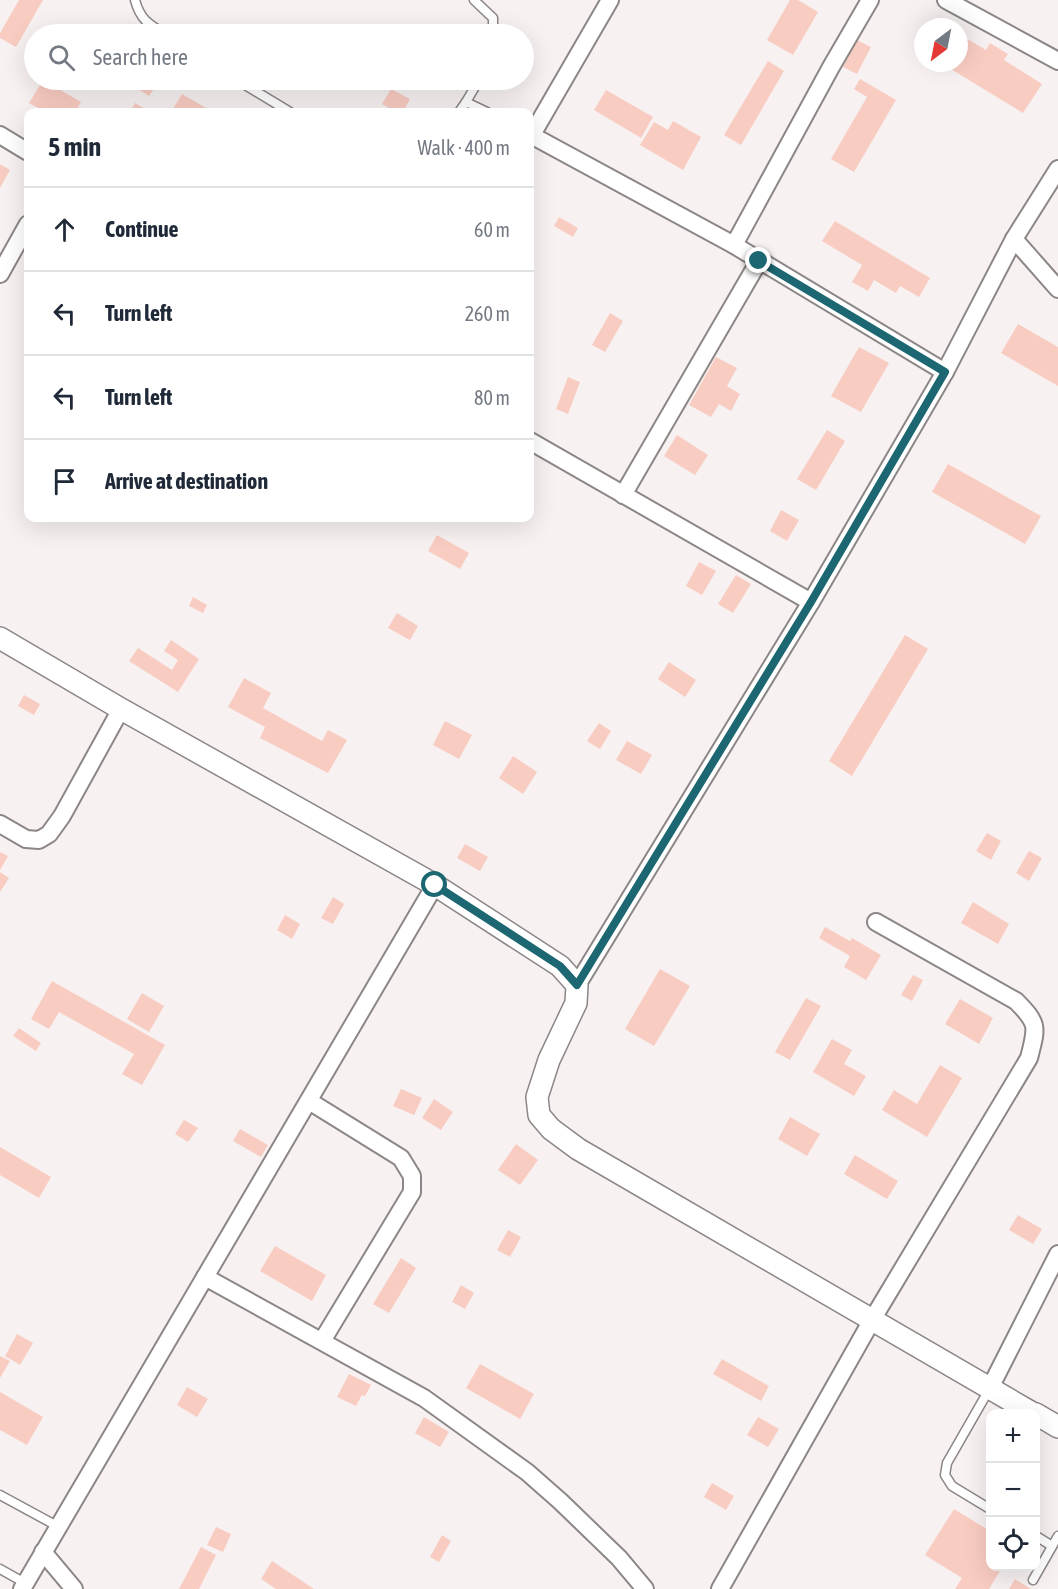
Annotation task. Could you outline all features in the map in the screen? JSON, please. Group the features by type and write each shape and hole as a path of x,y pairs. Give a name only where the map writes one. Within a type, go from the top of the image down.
{"street":[{"path":"534,129 610,0"},
{"path":"734,245 870,0"},
{"path":"946,0 1058,61"},
{"path":"0,135 24,150"},
{"path":"534,138 734,245 945,372"},
{"path":"1026,1409 578,1149 550,1129 539,1115 537,1097 549,1060 576,1003 577,985 811,602 945,372 1014,239 1058,169"},
{"path":"0,274 24,231"},
{"path":"1014,239 1058,289"},
{"path":"624,495 759,261"},
{"path":"534,443 811,602"},
{"path":"0,638 121,709 435,885 560,966 577,985"},
{"path":"0,824 26,839 39,840 49,834 62,816 121,709"},
{"path":"24,1586 435,885"},
{"path":"720,1589 873,1320 1029,1058 1035,1034 1032,1017 1016,1001 876,922"},
{"path":"309,1101 401,1158 412,1176 412,1192 322,1341"},
{"path":"990,1388 1058,1254"},
{"path":"205,1277 423,1398 527,1472 610,1550 645,1589"},
{"path":"1040,1417 1058,1427"},
{"path":"44,1552 74,1589"}],"lane":[{"path":"135,0 138,12 148,24"},
{"path":"474,0 493,18 493,24"},
{"path":"254,90 283,108"},
{"path":"461,108 473,90"},
{"path":"465,102 478,108"},
{"path":"986,1507 952,1486 945,1475 947,1463 990,1388"},
{"path":"0,1495 58,1527"},
{"path":"1033,1580 1058,1536"},
{"path":"1040,1539 1052,1546"},
{"path":"0,1569 24,1586"}],"building":[{"path":"19,0 43,0 29,24 24,24 24,33 16,47 0,38 0,33"},
{"path":"790,0 798,0 818,12 793,55 767,40"},
{"path":"968,39 986,50 990,43 1008,54 1004,60 1042,84 1023,113 956,72 968,72"},
{"path":"857,40 871,47 857,74 843,67"},
{"path":"768,61 784,71 741,145 724,135"},
{"path":"860,79 896,100 854,172 831,159 867,97 854,89"},
{"path":"37,90 60,90 81,102 77,108 38,108 29,103"},
{"path":"140,90 153,90 149,96"},
{"path":"390,90 410,99 405,108 389,108 382,104"},
{"path":"606,90 653,117 641,138 594,110"},
{"path":"182,94 206,108 173,108"},
{"path":"135,103 144,108 132,108"},
{"path":"673,121 701,137 683,170 640,145 654,122 668,130"},
{"path":"0,164 10,170 0,188"},
{"path":"559,217 578,228 573,237 554,226"},
{"path":"835,221 930,278 919,297 900,286 896,293 874,280 868,291 852,282 862,265 822,241"},
{"path":"610,313 623,321 605,352 592,345"},
{"path":"1018,324 1058,347 1058,386 1001,353"},
{"path":"859,347 889,363 861,412 831,396"},
{"path":"716,357 737,368 727,386 740,394 731,411 719,404 711,417 689,405"},
{"path":"568,377 580,382 568,414 556,409"},
{"path":"827,430 845,441 816,490 797,479"},
{"path":"677,435 708,455 695,475 664,456"},
{"path":"948,464 1041,516 1025,544 932,492"},
{"path":"781,510 799,520 787,541 770,531"},
{"path":"437,535 469,553 460,569 428,551"},
{"path":"699,562 716,571 702,595 686,586"},
{"path":"736,575 751,584 733,613 718,604"},
{"path":"193,597 207,605 203,613 189,606"},
{"path":"397,613 418,626 410,640 388,628"},
{"path":"905,635 928,649 852,776 829,761"},
{"path":"171,640 199,659 178,692 129,661 138,648 172,670 178,660 164,651"},
{"path":"669,662 696,680 685,697 658,679"},
{"path":"244,678 271,693 263,708 322,741 328,730 347,740 328,773 260,738 265,727 228,707"},
{"path":"24,695 40,704 34,715 18,706"},
{"path":"445,721 472,735 459,759 433,745"},
{"path":"599,723 611,731 600,749 587,741"},
{"path":"627,741 652,755 641,774 616,760"},
{"path":"513,756 537,772 523,794 499,778"},
{"path":"987,833 1001,841 991,860 976,851"},
{"path":"465,844 488,857 480,871 457,858"},
{"path":"1029,851 1042,858 1029,881 1016,873"},
{"path":"0,852 8,856 0,870"},
{"path":"0,872 9,878 0,892"},
{"path":"333,897 344,904 333,924 321,918"},
{"path":"973,902 1009,924 998,944 961,923"},
{"path":"285,915 300,924 292,939 277,930"},
{"path":"825,927 850,941 852,938 881,955 866,980 844,967 850,956 819,938"},
{"path":"660,969 690,986 654,1046 625,1029"},
{"path":"913,975 923,980 912,1001 901,995"},
{"path":"52,981 165,1045 142,1085 122,1074 134,1054 59,1012 49,1029 31,1019"},
{"path":"142,993 164,1006 149,1032 127,1019"},
{"path":"806,998 821,1006 790,1060 775,1052"},
{"path":"960,999 993,1018 979,1044 945,1024"},
{"path":"19,1028 41,1043 36,1051 13,1036"},
{"path":"832,1039 852,1050 844,1064 866,1076 854,1096 813,1072"},
{"path":"940,1065 962,1078 927,1137 882,1110 894,1090 917,1104"},
{"path":"401,1089 422,1098 414,1115 393,1106"},
{"path":"434,1099 453,1112 441,1130 422,1118"},
{"path":"790,1117 820,1134 807,1156 778,1139"},
{"path":"184,1120 198,1128 188,1142 175,1134"},
{"path":"240,1129 268,1145 261,1157 233,1141"},
{"path":"516,1144 538,1160 520,1185 498,1170"},
{"path":"0,1147 51,1177 39,1198 0,1175"},
{"path":"855,1155 898,1181 887,1199 844,1174"},
{"path":"1018,1215 1042,1229 1033,1244 1009,1230"},
{"path":"508,1230 521,1237 510,1257 497,1250"},
{"path":"275,1246 326,1275 312,1301 260,1271"},
{"path":"401,1258 416,1268 389,1313 373,1304"},
{"path":"461,1285 474,1293 465,1309 452,1302"},
{"path":"17,1334 33,1343 20,1365 5,1356"},
{"path":"0,1356 10,1361 0,1378"},
{"path":"722,1359 769,1386 761,1401 713,1374"},
{"path":"480,1364 534,1394 520,1419 466,1388"},
{"path":"349,1374 371,1385 356,1406 337,1397"},
{"path":"187,1387 208,1399 197,1417 177,1405"},
{"path":"0,1392 43,1417 27,1445 0,1430"},
{"path":"424,1417 449,1432 440,1447 415,1433"},
{"path":"758,1417 779,1429 768,1447 747,1435"},
{"path":"712,1483 734,1496 726,1510 704,1497"},
{"path":"954,1509 986,1529 986,1571 1000,1571 989,1589 955,1589 962,1578 925,1555"},
{"path":"216,1527 231,1534 223,1552 207,1545"},
{"path":"442,1535 451,1541 439,1562 430,1557"},
{"path":"201,1547 216,1555 199,1589 179,1589"},
{"path":"272,1561 314,1589 276,1589 261,1579"},
{"path":"1015,1579 1031,1589 1009,1589"}],"route":[{"path":"435,885 560,966 577,985 811,602 945,372 759,261"}]}
